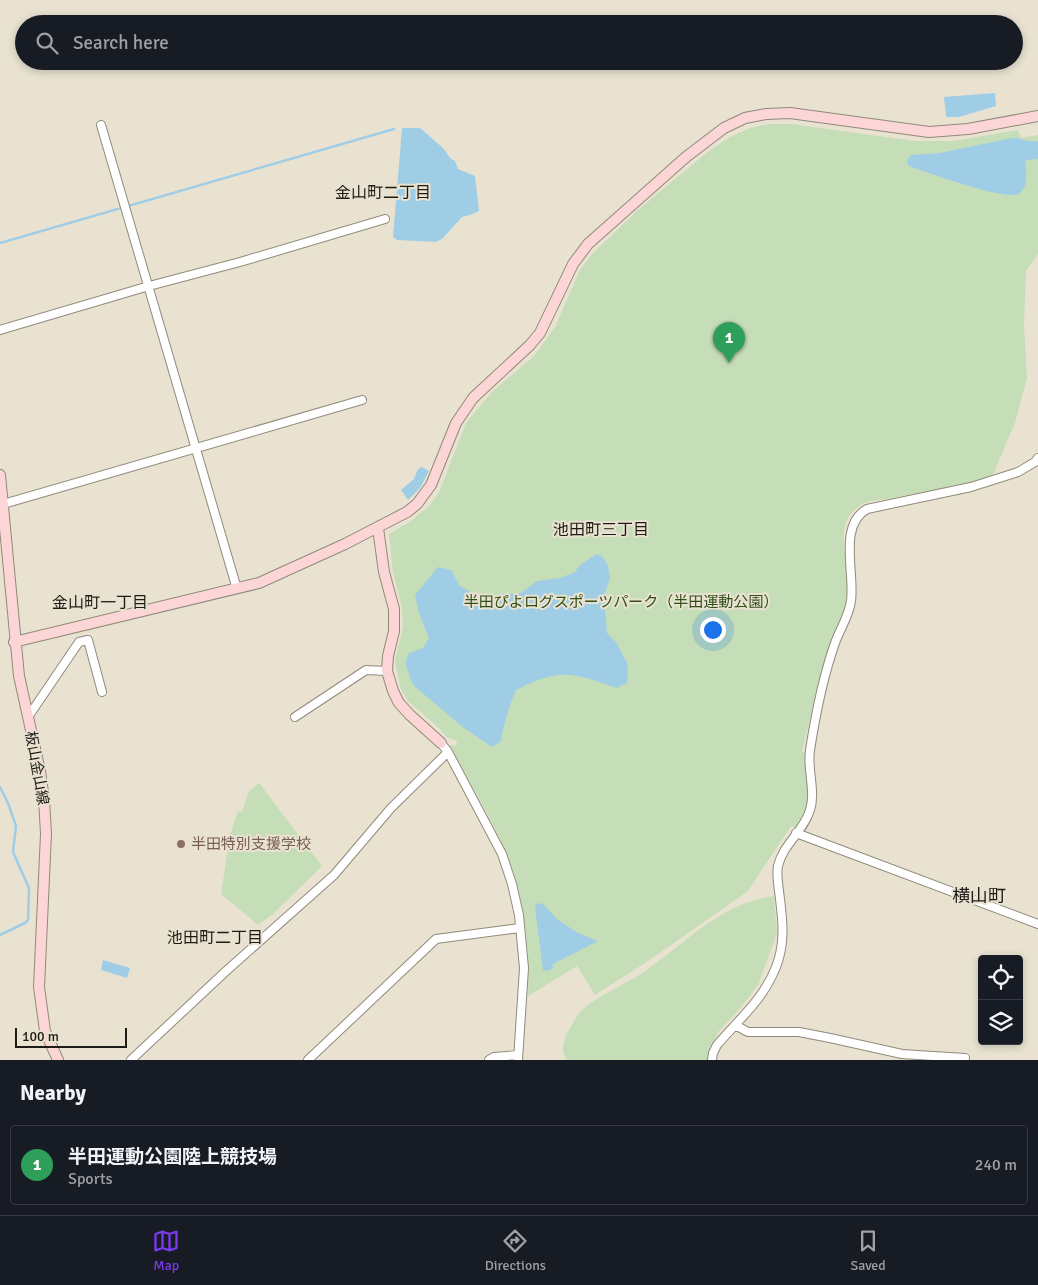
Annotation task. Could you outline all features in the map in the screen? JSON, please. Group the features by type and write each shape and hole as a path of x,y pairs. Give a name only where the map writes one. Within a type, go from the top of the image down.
{"street":[{"path":"14,642 237,590 278,576 407,512 417,504 431,485 456,423 473,398 530,346 540,333 573,264 588,244 686,157 724,128 745,118 766,114 790,113 929,132 968,129 1038,116"},
{"path":"101,125 237,590"},
{"path":"0,330 385,219"},
{"path":"2,505 362,400"},
{"path":"712,1060 715,1048 764,993 777,965 783,926 777,870 788,843 806,820 811,807 810,750 830,660 850,606 852,587 850,535 856,518 863,511 871,508 971,487 1018,472 1035,462 1038,458"},
{"name":"板山金山線","path":"0,475 14,642 44,799 46,834 39,960 39,1000 45,1030 58,1060"},
{"path":"378,528 384,572 394,609 394,631 387,670 393,691 399,703 445,748 502,854 512,884 520,928 524,968 518,1058 494,1058 489,1060"},
{"path":"28,717 79,642 88,640 102,692"},
{"path":"295,717 366,670 387,670"},
{"path":"131,1060 225,972 334,875 390,808 445,748"},
{"path":"796,833 1038,924"},
{"path":"308,1060 436,939 520,928"},
{"path":"735,1025 748,1032 799,1032 902,1054 965,1058"}],"green space":[{"name":"半田ぴよログスポーツパーク（半田運動公園）","path":"769,124 791,124 915,141 953,141 1018,130 1021,138 1038,135 1038,254 1026,271 1024,326 1027,378 1015,423 992,477 955,487 865,503 852,512 844,531 849,577 848,597 821,671 802,752 808,754 808,806 805,816 797,829 791,826 748,891 651,959 595,995 577,966 528,996 525,922 512,867 505,850 450,745 456,746 457,741 446,737 439,728 409,702 401,690 395,661 403,627 402,608 393,573 389,534 411,521 430,505 439,492 466,423 492,392 534,356 555,327 580,270 592,254 639,209 709,151 730,137 750,128"},
{"path":"259,783 322,866 274,913 258,925 221,894 230,835 238,811 242,812 249,791"},
{"path":"774,896 777,933 758,985 738,1011 719,1031 711,1046 709,1060 566,1060 563,1045 573,1022 583,1009 598,998 645,971 721,915 755,900"}],"water":[{"path":"995,93 996,106 959,117 946,117 944,97"},
{"path":"402,128 420,128 443,148 451,159 455,161 458,169 475,176 479,211 462,217 442,239 435,242 397,240 393,237"},
{"path":"1012,138 1038,141 1038,159 1025,160 1025,186 1020,193 1013,195 986,191 952,181 914,168 908,165 907,161 911,155 940,153"},
{"path":"422,467 429,471 420,488 408,500 401,490 414,479 418,469"},
{"path":"596,554 603,557 608,566 610,578 604,596 607,633 616,642 627,663 627,683 616,688 588,678 555,675 516,690 500,742 492,747 464,728 413,685 405,663 409,653 423,648 429,638 419,613 415,595 438,567 451,570 460,586 478,596 521,593 537,581 560,578 575,572 579,566"},
{"path":"539,903 544,905 558,920 578,933 598,941 553,964 554,968 547,971 543,970 535,907"},
{"path":"103,960 130,968 127,978 101,970"}],"waterway":[{"path":"0,243 394,129"},
{"path":"0,787 16,826 13,852 29,888 28,920 0,935"}],"place":[{"name":"半田運動公園陸上競技場","path":"729,363"},
{"name":"半田特別支援学校","path":"181,844"}],"district":[{"name":"金山町二丁目","path":"383,192"},
{"name":"池田町三丁目","path":"601,529"},
{"name":"金山町一丁目","path":"100,602"},
{"name":"横山町","path":"979,896"},
{"name":"池田町二丁目","path":"215,937"}]}
